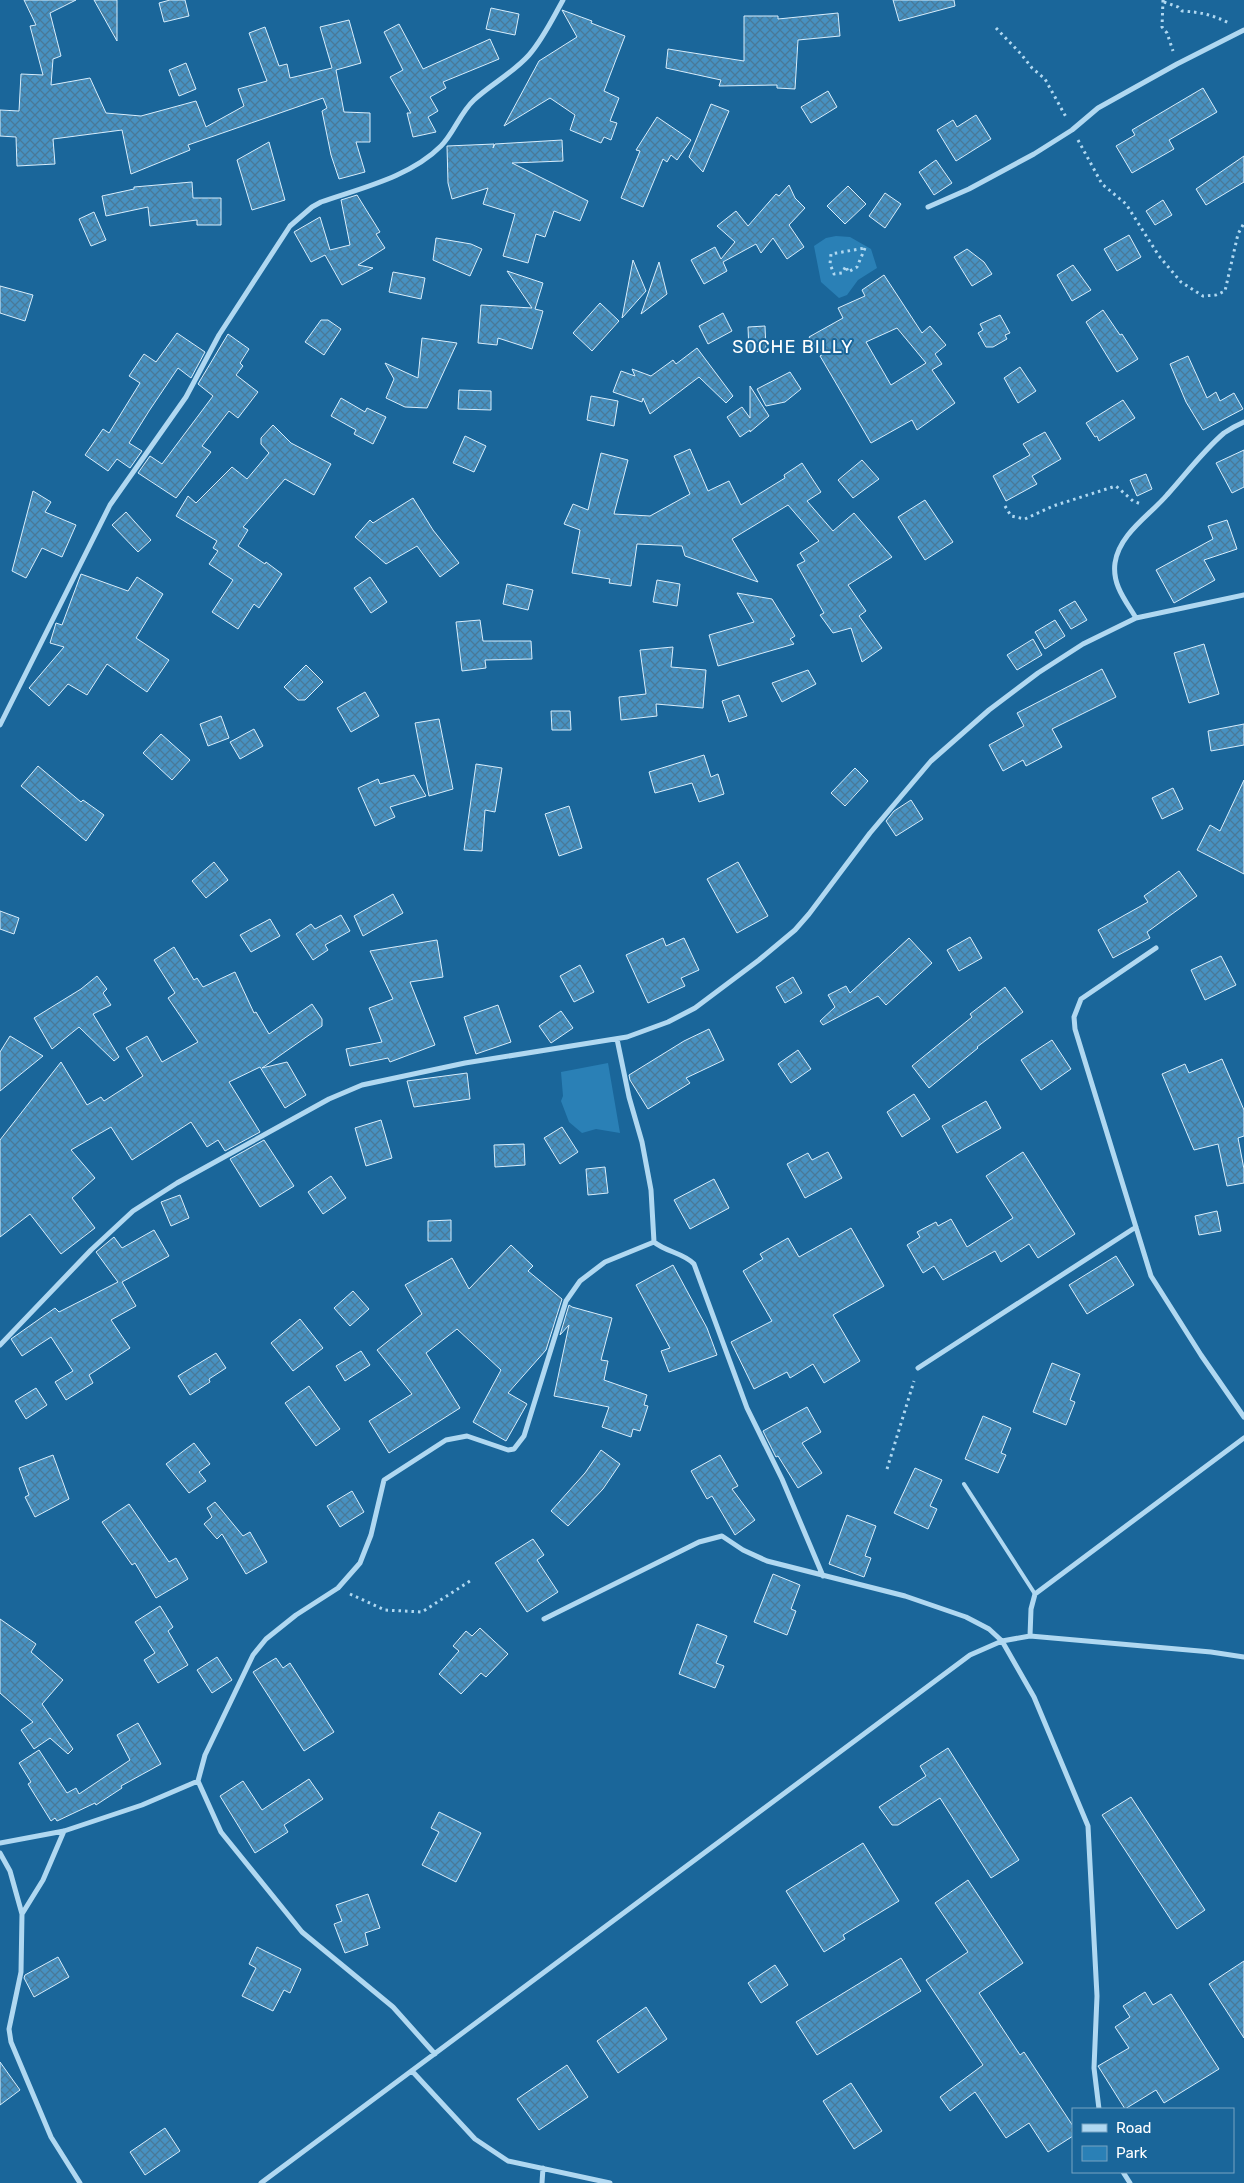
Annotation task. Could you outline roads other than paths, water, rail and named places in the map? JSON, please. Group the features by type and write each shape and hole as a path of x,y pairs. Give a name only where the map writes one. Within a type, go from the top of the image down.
{"street":[{"path":"0,725 110,505 186,396 219,335 290,226 312,207 321,202 396,175 413,167 430,155 455,129 474,100 530,54 563,0"},
{"path":"928,207 1034,154 1072,130 1098,108 1177,64 1243,31"},
{"path":"1136,618 1118,588 1115,562 1119,552 1137,524 1154,509 1202,453 1226,432 1244,422"},
{"path":"0,1345 91,1250 133,1212 177,1183 328,1099 362,1085 465,1063 627,1038 696,1008 795,930 870,833 931,761 989,710 1083,644 1136,618 1244,594"},
{"path":"1156,948 1080,999 1074,1016 1075,1029 1151,1276 1191,1340 1244,1417"},
{"path":"616,1039 629,1097 642,1142 650,1190 654,1242 664,1250 681,1255 694,1264 747,1408 782,1479 823,1576"},
{"path":"918,1368 1136,1227"},
{"path":"435,2054 393,2008 302,1932 221,1832 198,1781 205,1755 252,1656 266,1639 296,1615 338,1588 360,1562 371,1534 384,1480 446,1440 467,1436 508,1450 514,1449 524,1436 566,1300 580,1281 605,1262 654,1242"},
{"path":"1030,1636 1031,1609 1035,1594 1244,1438"},
{"path":"544,1620 699,1542 719,1536 726,1537 743,1550 766,1561 905,1596 966,1617 989,1629 1002,1641 1037,1703 1088,1826 1097,1996 1094,2068 1099,2108"},
{"path":"261,2183 970,1655 1002,1641 1030,1636 1211,1652 1244,1657"},
{"path":"0,1843 64,1831 142,1806 198,1781"},
{"path":"22,1914 43,1880 64,1831"},
{"path":"0,1853 10,1871 22,1914 21,1972 9,2029 11,2042 50,2136 80,2183"},
{"path":"412,2071 475,2139 508,2161 610,2183"},
{"path":"542,2183 543,2168"}],"lane":[{"path":"964,1484 1035,1594"}],"district":[{"name":"SOCHE BILLY","path":"793,347"}]}
